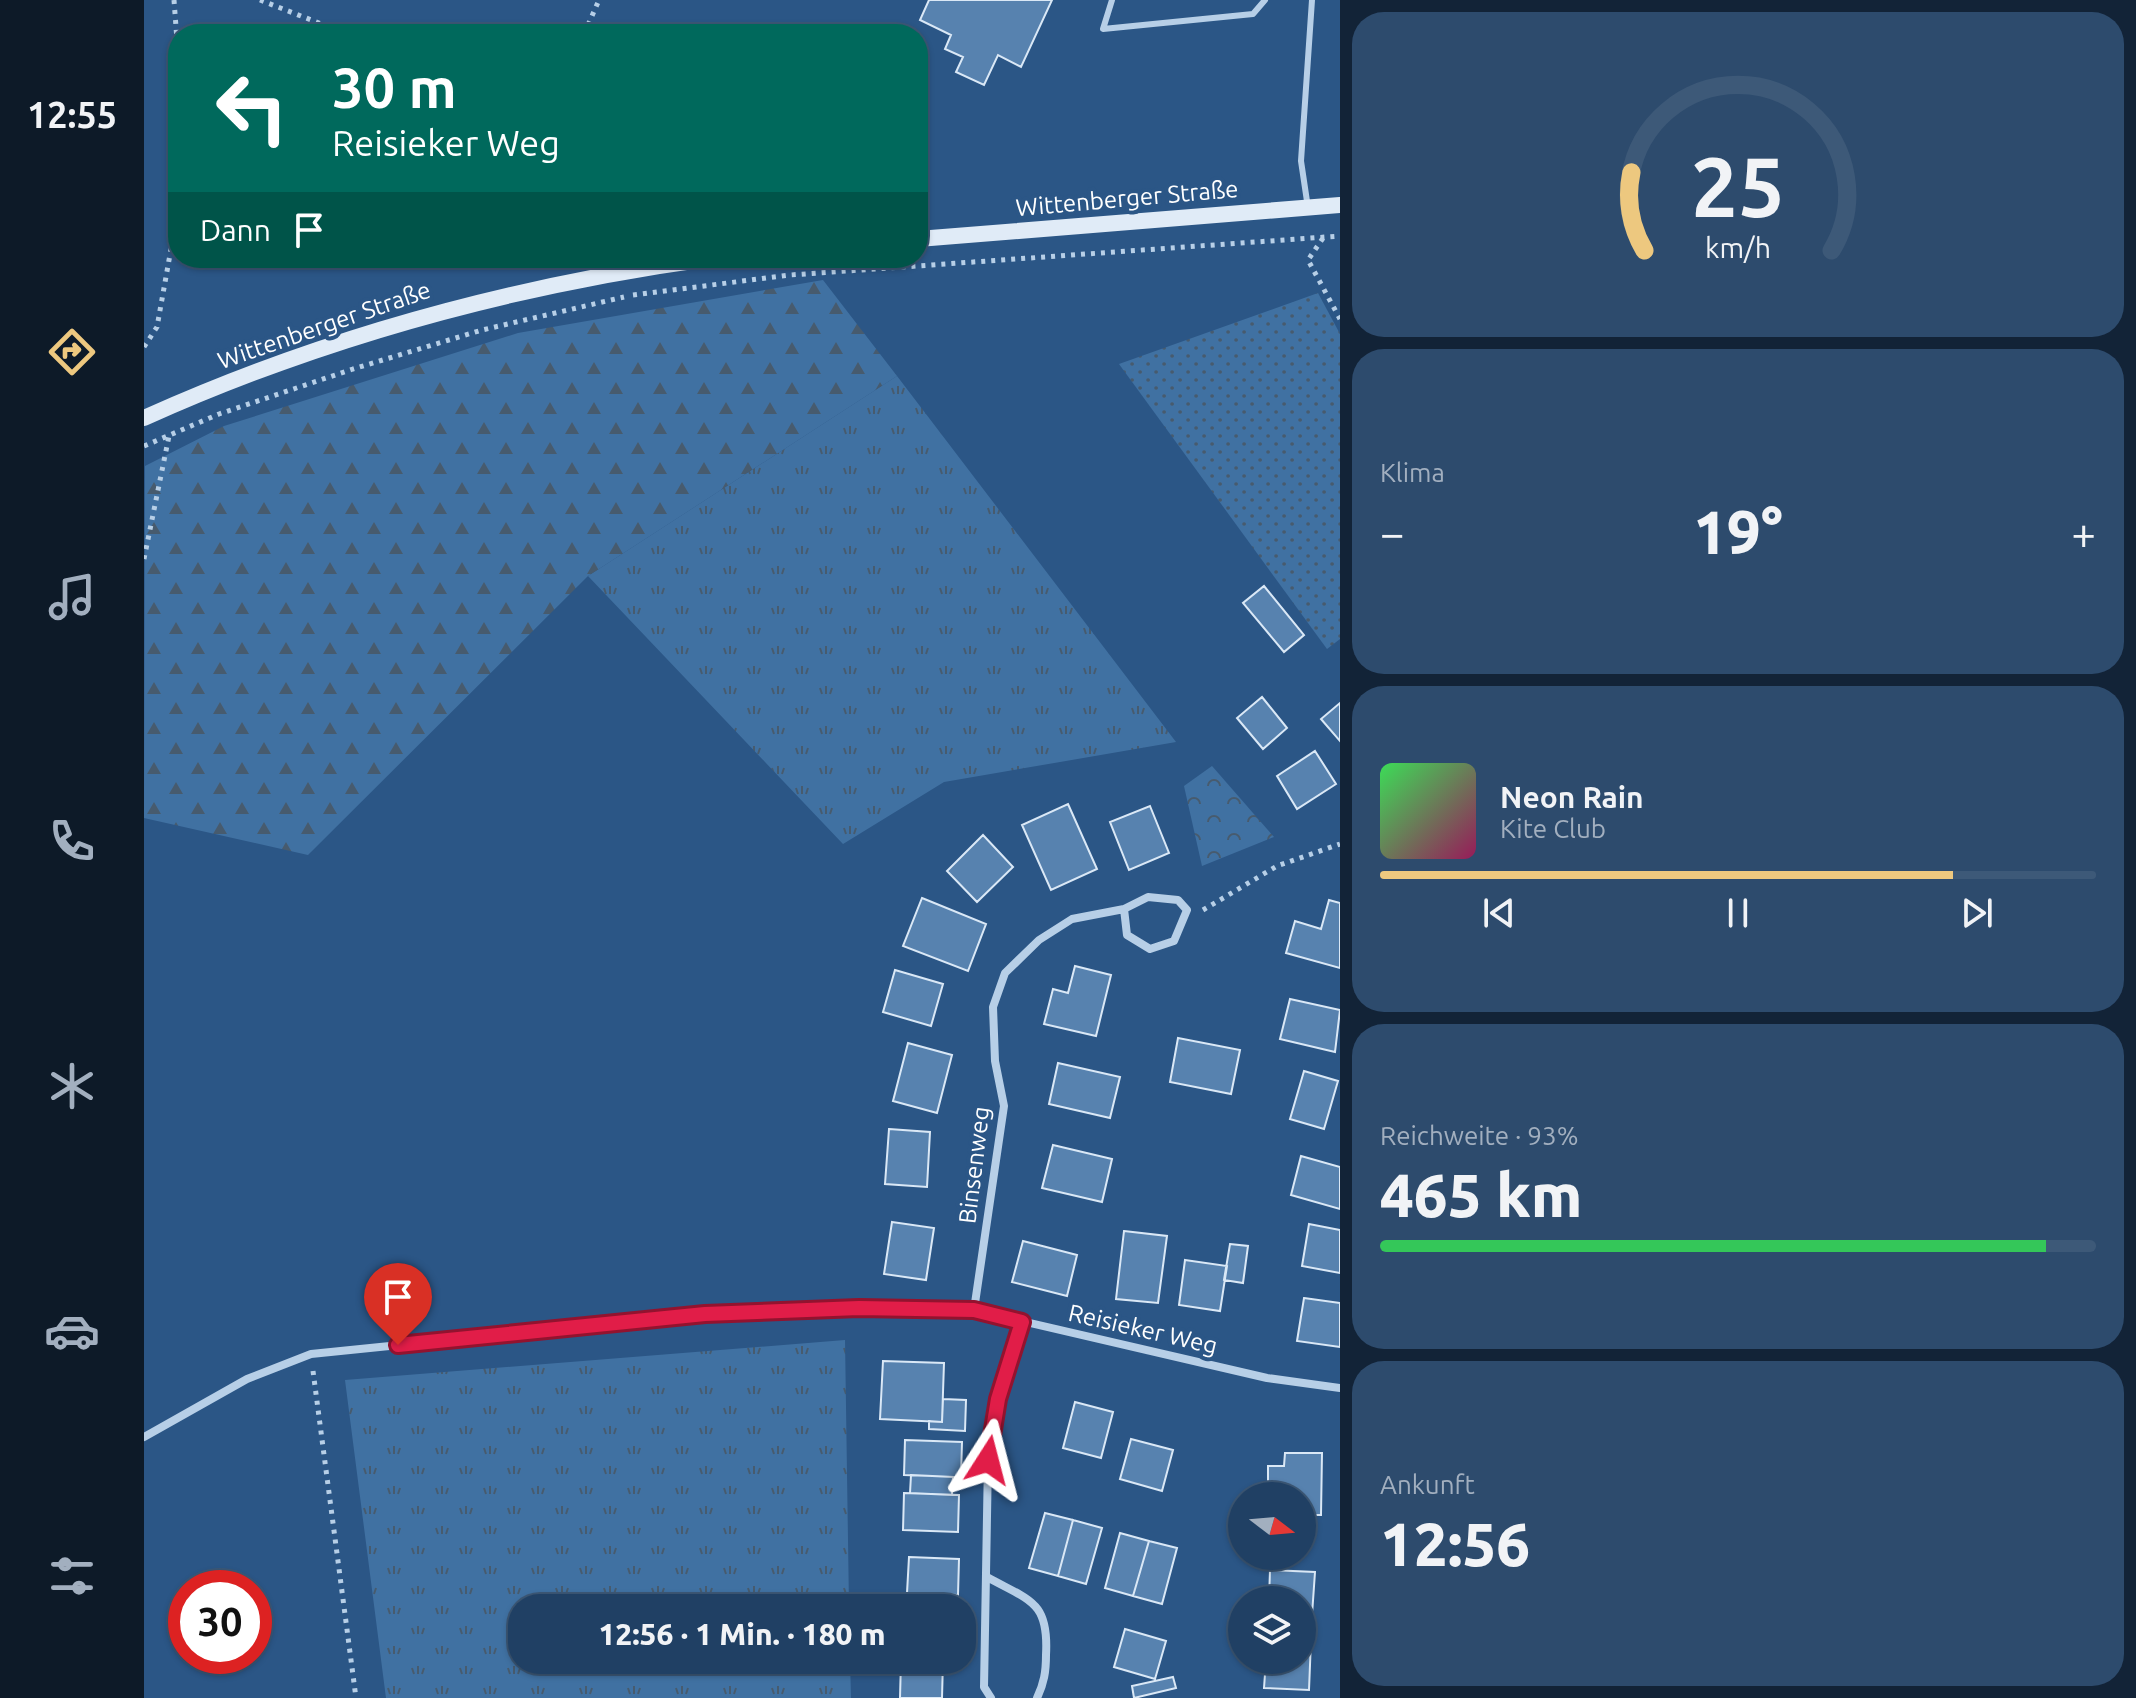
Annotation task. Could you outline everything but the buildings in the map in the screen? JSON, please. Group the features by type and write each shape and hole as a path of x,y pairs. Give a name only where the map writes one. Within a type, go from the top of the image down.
{"main road":[{"name":"Wittenberger Straße","path":"928,238 1340,205"},
{"name":"Wittenberger Straße","path":"144,418 331,343 448,308 582,277 644,268"}],"street":[{"name":"Binsenweg","path":"974,1310 1004,1106 995,1061 993,1007 1005,973 1039,940 1072,919 1124,909 1148,897 1178,900 1187,910"},
{"path":"1124,909 1127,935 1150,949 1174,941 1187,910"},
{"name":"Reisieker Weg","path":"144,1437 247,1379 311,1354 705,1314 859,1308 974,1310 1267,1378 1340,1388"},
{"path":"991,1698 984,1687 988,1460 998,1399 1022,1322"},
{"path":"987,1577 1034,1603 1048,1625 1045,1682 1037,1698"}],"lane":[{"path":"1112,0 1103,29 1253,14 1265,0"},
{"path":"1308,208 1301,161 1312,0"}],"path":[{"path":"174,0 176,24"},
{"path":"260,0 321,24"},
{"path":"588,24 599,0"},
{"path":"928,265 1340,236"},
{"path":"1324,238 1308,260 1340,319"},
{"path":"144,347 157,327 168,266"},
{"path":"144,446 219,414 482,330 629,296 790,275 891,268"},
{"path":"144,559 175,404"},
{"path":"1187,910 1200,912 1277,866 1340,844"},
{"path":"311,1354 356,1698"}],"green space":[{"path":"823,280 897,376 588,576 308,855 144,818 145,466 224,426 518,333"},
{"path":"1318,293 1340,334 1340,639 1327,649 1119,364"},
{"path":"897,376 1176,742 944,782 843,844 588,576"},
{"path":"1212,766 1274,837 1202,866 1184,786"},
{"path":"845,1340 849,1594 508,1594 508,1674 850,1674 851,1698 386,1698 345,1380"}],"route":[{"path":"398,1345 705,1314 859,1308 974,1310 1022,1322 998,1399 988,1460"}]}
